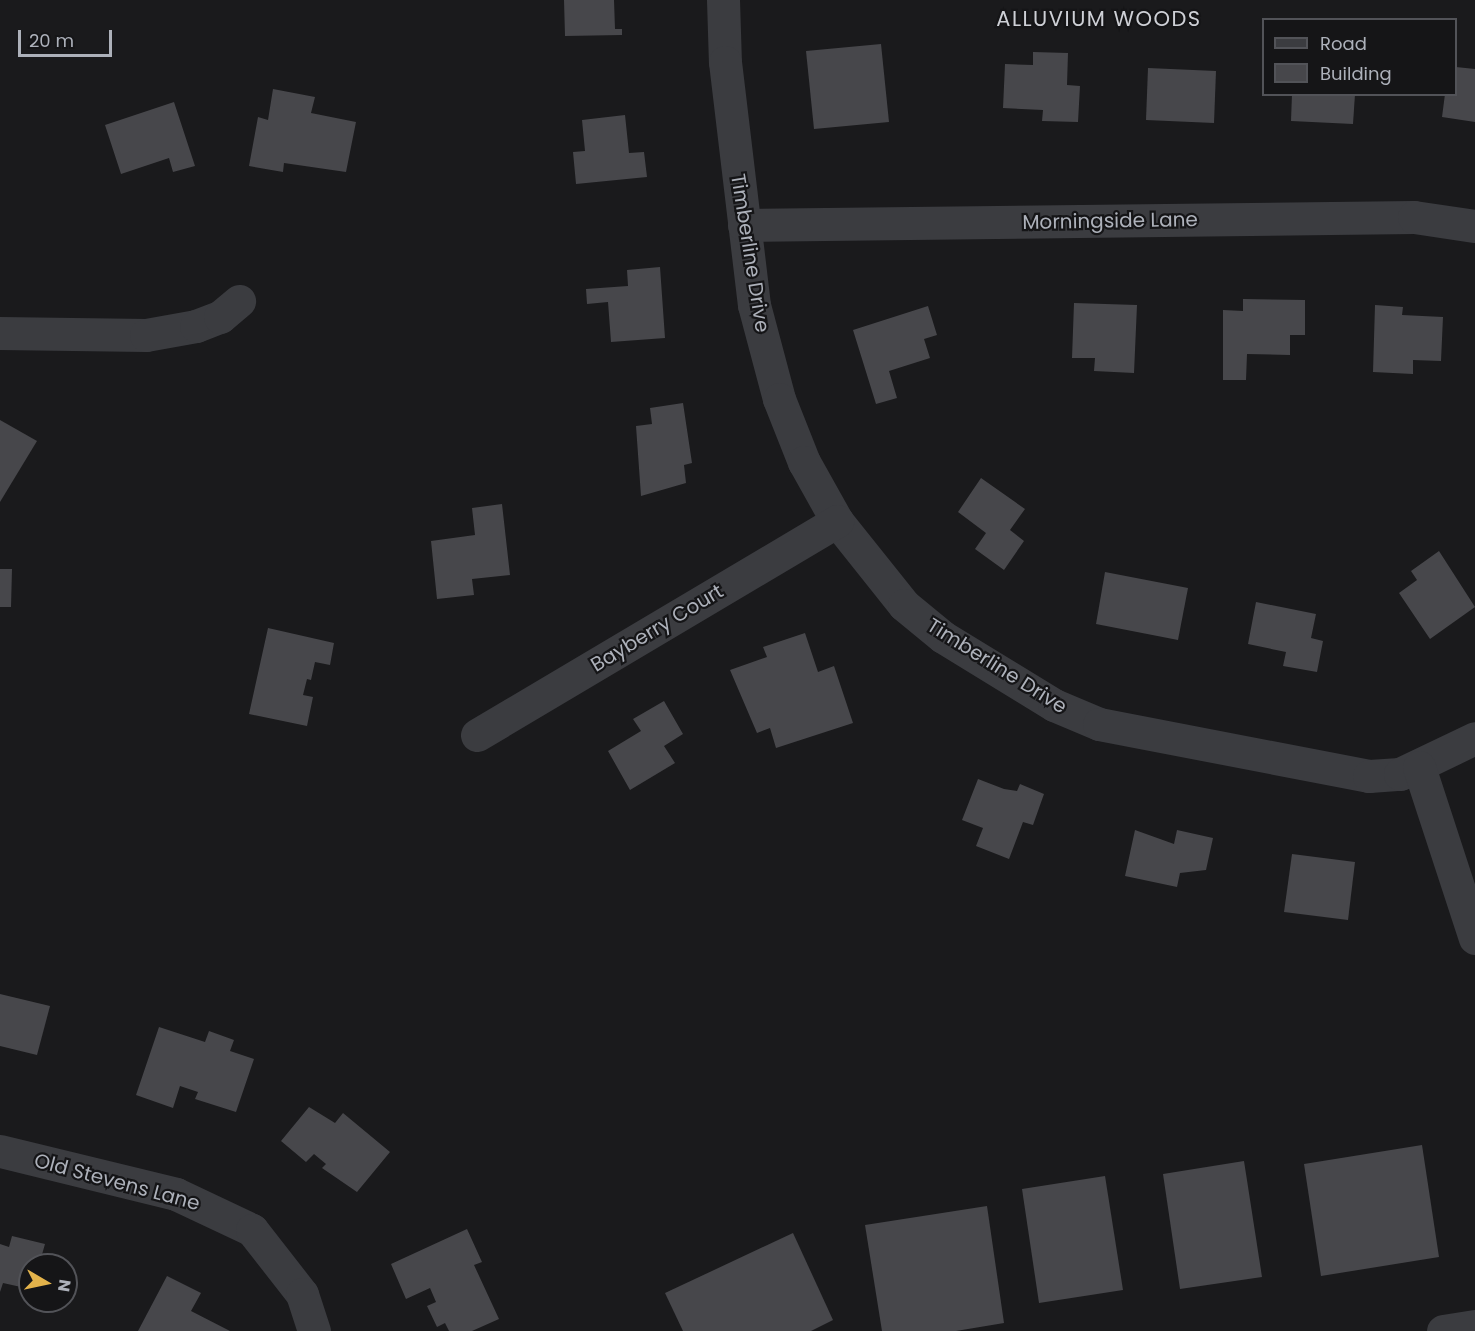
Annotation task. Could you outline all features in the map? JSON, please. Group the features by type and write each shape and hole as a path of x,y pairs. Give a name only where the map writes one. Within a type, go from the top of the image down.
{"street":[{"name":"Timberline Drive","path":"723,0 744,225 754,305 779,399 804,462 837,521 904,605 943,637 1054,705 1099,724 1369,776 1419,767 1475,738"},
{"name":"Morningside Lane","path":"744,225 1414,217 1475,226"},
{"path":"0,333 146,335 196,326 220,317 239,301"},
{"name":"Bayberry Court","path":"477,735 837,521"},
{"path":"1419,767 1475,938"},
{"name":"Old Stevens Lane","path":"0,1151 176,1194 252,1230 302,1294 314,1331"},
{"path":"1443,1331 1475,1326"}],"building":[{"path":"564,0 614,0 615,29 622,29 622,35 565,36"},
{"path":"881,44 889,122 814,129 806,51"},
{"path":"1033,52 1068,53 1067,85 1080,86 1078,122 1042,121 1043,110 1003,108 1005,64 1033,65"},
{"path":"1457,67 1475,69 1475,122 1442,117 1445,96 1457,96"},
{"path":"1148,68 1216,71 1214,123 1146,120"},
{"path":"273,89 315,97 311,113 356,122 346,172 284,163 283,172 249,166 258,117 268,120"},
{"path":"1292,96 1355,96 1353,124 1291,121"},
{"path":"174,102 195,166 173,172 169,158 121,174 105,125"},
{"path":"625,115 629,153 644,152 647,177 576,184 573,152 585,151 582,120"},
{"path":"660,267 665,338 611,342 608,302 587,304 586,289 628,286 627,270"},
{"path":"1243,299 1305,300 1305,335 1290,335 1290,355 1247,354 1246,380 1223,380 1223,310 1243,311"},
{"path":"1074,303 1137,305 1134,373 1094,371 1095,358 1072,358"},
{"path":"1375,305 1403,307 1402,315 1443,317 1441,361 1413,360 1413,374 1373,372"},
{"path":"928,306 937,335 924,339 930,358 889,371 897,398 876,404 853,330"},
{"path":"683,403 692,463 684,465 686,483 641,496 636,426 652,424 650,408"},
{"path":"0,420 37,441 0,502"},
{"path":"981,478 1025,509 1010,530 1024,541 1004,570 975,549 986,533 958,512"},
{"path":"502,504 510,575 472,579 474,595 437,599 431,541 475,535 472,508"},
{"path":"1439,551 1475,607 1430,639 1399,593 1417,580 1411,571"},
{"path":"0,569 12,569 11,607 0,607"},
{"path":"1105,572 1188,588 1178,640 1096,624"},
{"path":"1256,602 1316,614 1311,638 1323,641 1317,672 1283,666 1286,652 1248,644"},
{"path":"268,628 334,643 330,665 315,662 311,680 307,679 303,695 313,697 307,726 249,714"},
{"path":"805,633 818,672 834,666 853,723 776,748 770,728 757,733 730,670 767,657 763,647"},
{"path":"664,701 683,734 664,746 675,763 630,790 608,751 641,731 633,719"},
{"path":"978,779 1004,789 1017,791 1020,784 1044,794 1033,825 1023,822 1009,859 976,846 983,828 962,820"},
{"path":"1135,830 1174,844 1177,830 1213,838 1206,870 1180,873 1177,887 1125,876"},
{"path":"1292,854 1355,862 1348,920 1284,912"},
{"path":"0,994 50,1006 37,1055 0,1046"},
{"path":"159,1027 205,1042 209,1031 234,1040 230,1051 254,1059 236,1112 195,1099 198,1092 180,1086 173,1108 136,1095"},
{"path":"309,1107 335,1123 343,1113 390,1152 357,1192 322,1168 326,1164 314,1154 306,1162 281,1141"},
{"path":"1422,1145 1439,1257 1321,1276 1304,1164"},
{"path":"1244,1161 1262,1277 1180,1289 1163,1174"},
{"path":"1105,1176 1123,1290 1039,1303 1022,1189"},
{"path":"987,1206 1004,1323 956,1331 882,1331 865,1225"},
{"path":"467,1229 482,1262 474,1265 499,1319 472,1331 449,1331 445,1323 437,1327 427,1306 436,1302 430,1288 406,1299 391,1264"},
{"path":"793,1233 833,1320 811,1331 683,1331 665,1293"},
{"path":"12,1236 45,1244 42,1253 18,1253 18,1286 3,1283 0,1292 0,1244 9,1247"},
{"path":"167,1276 201,1293 191,1311 230,1331 138,1331"}],"district":[{"name":"ALLUVIUM WOODS","path":"1099,19"}]}
